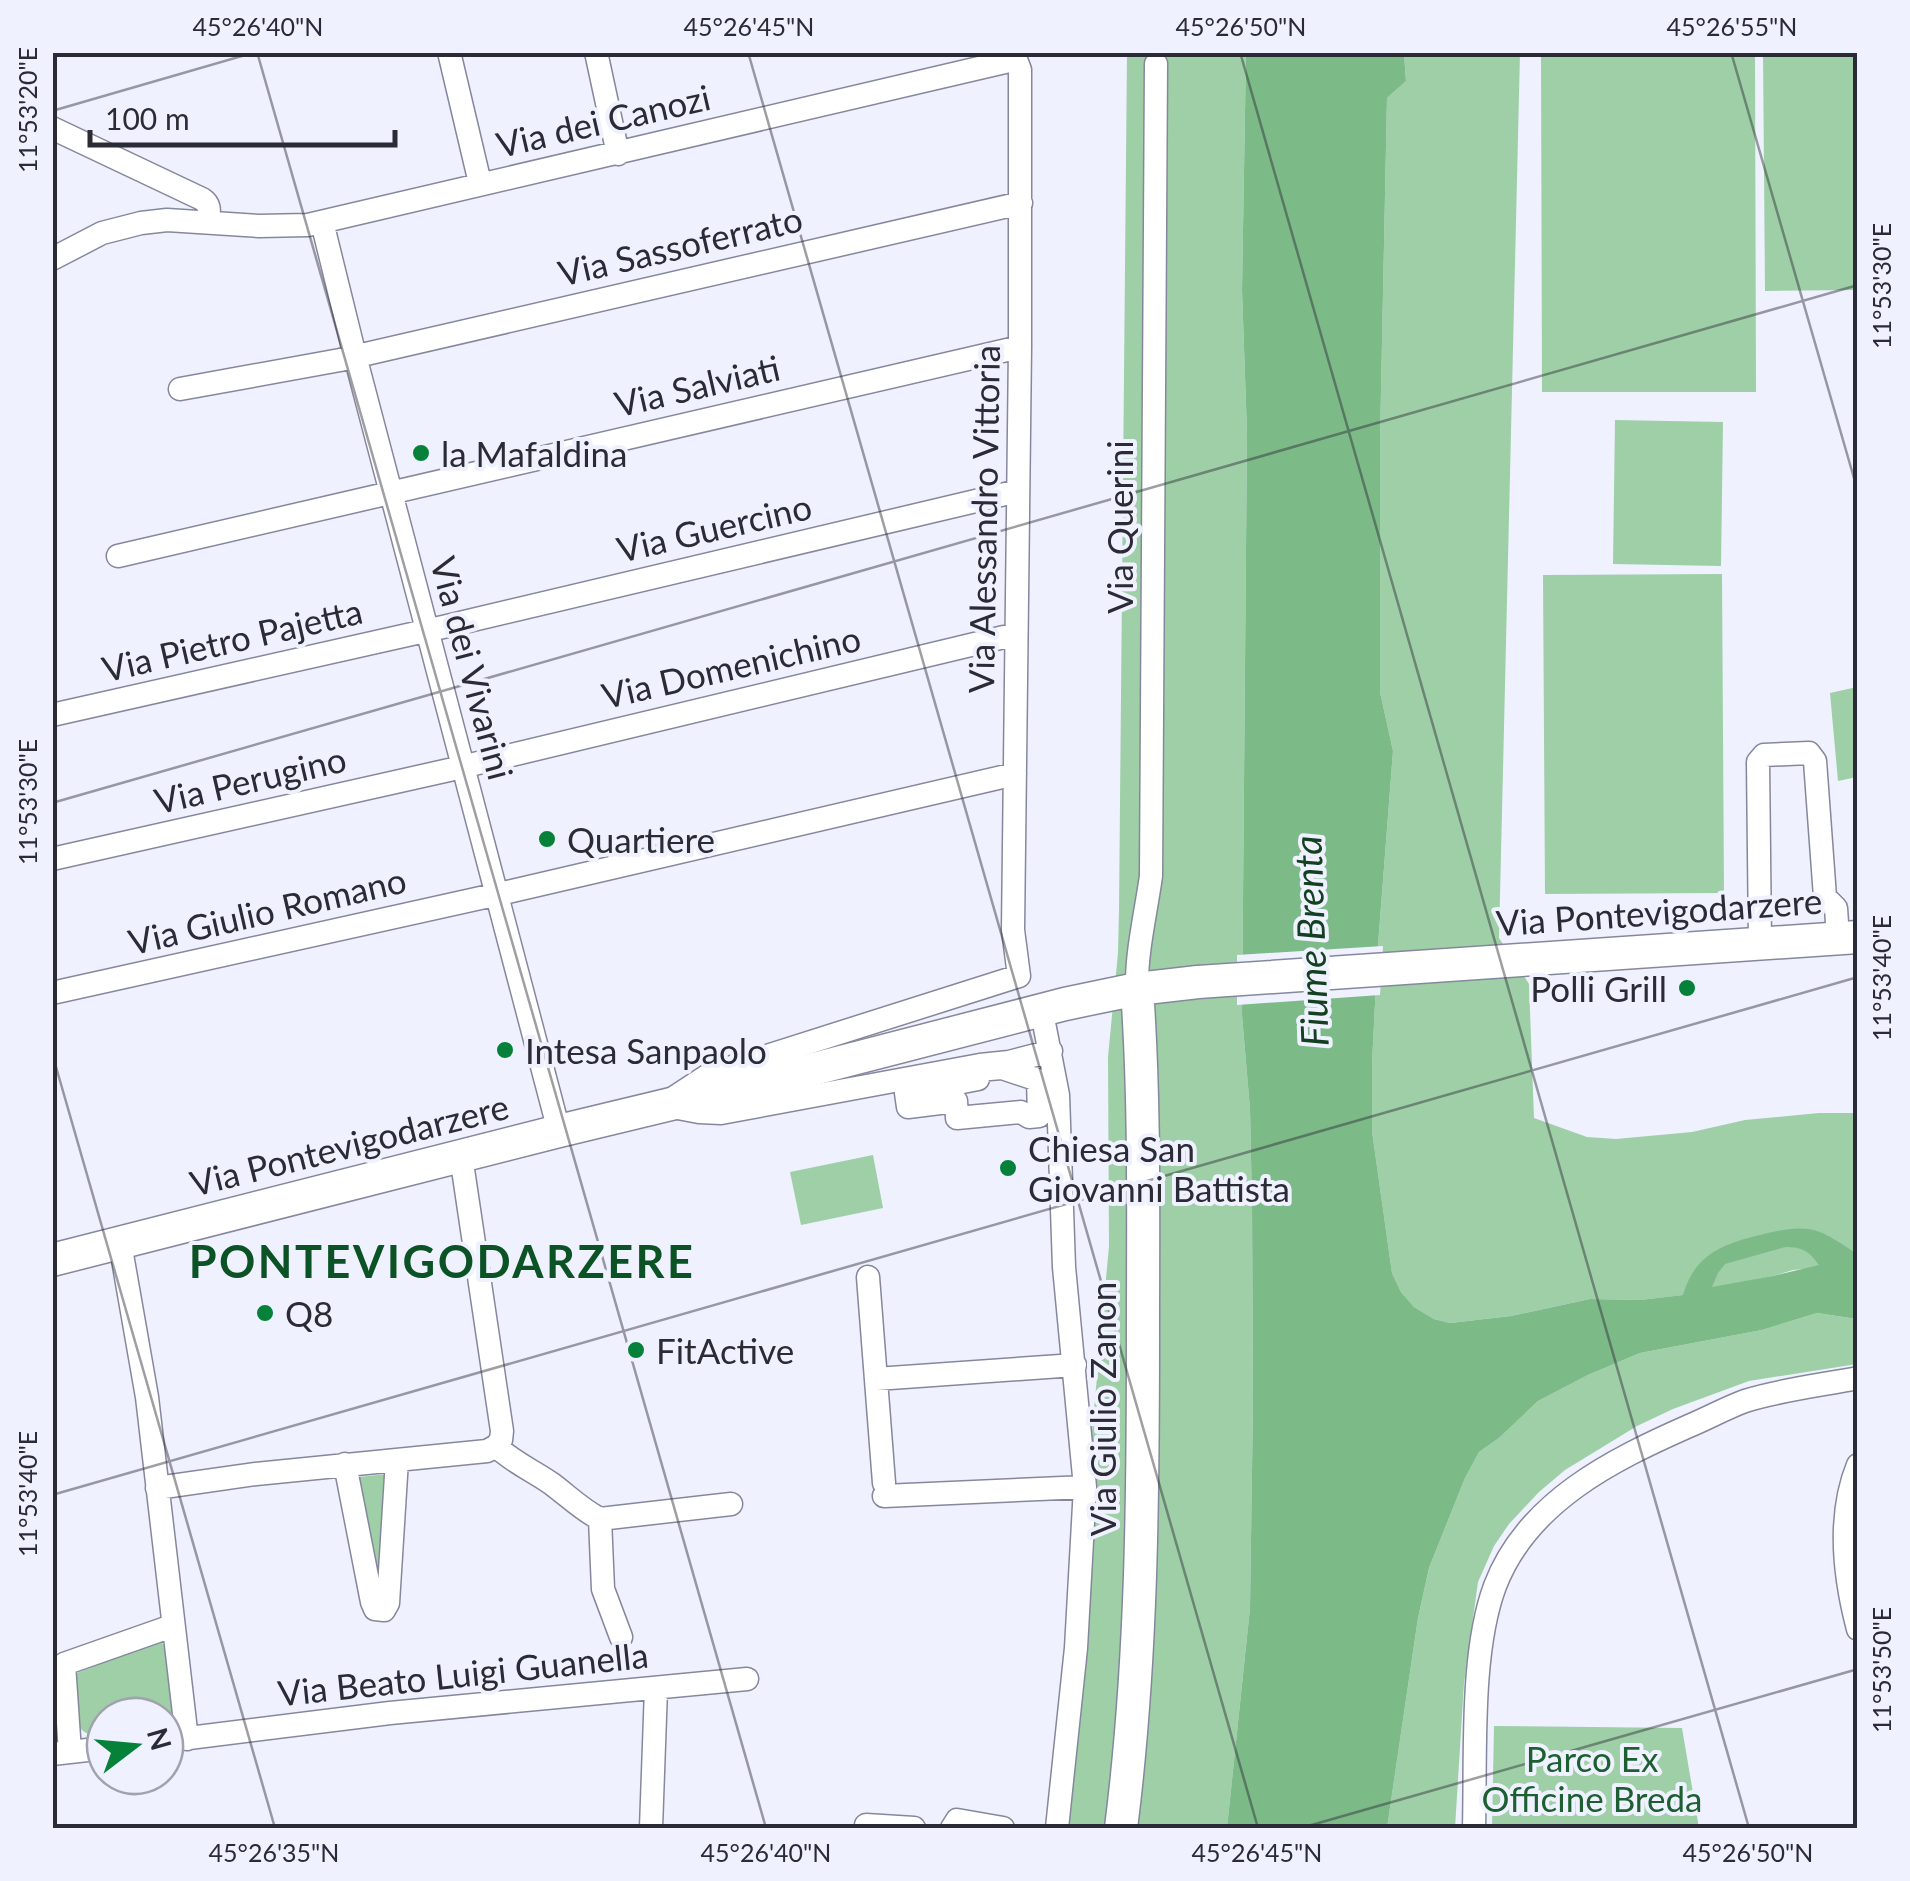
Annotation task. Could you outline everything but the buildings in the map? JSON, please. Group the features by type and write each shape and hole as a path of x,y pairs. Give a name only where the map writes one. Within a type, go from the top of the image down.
{"main road":[{"name":"Via Pontevigodarzere","path":"52,1260 1065,1004 1150,987 1848,938"},
{"name":"Via Giulio Zanon","path":"1121,1828 1138,1644 1143,1454 1143,1147 1150,987"}],"street":[{"path":"449,52 480,183"},
{"path":"596,52 618,154"},
{"name":"Via dei Canozi","path":"52,260 102,233 141,222 308,225 990,65 1017,62"},
{"name":"Via Alessandro Vittoria","path":"1017,62 1021,203 1013,930 1019,976"},
{"name":"Via Querini","path":"1150,987 1137,965 1152,860 1156,64"},
{"path":"52,128 202,199 208,203 208,222"},
{"name":"Via Sassoferrato","path":"180,390 354,356 1021,203"},
{"name":"Via dei Vivarini","path":"322,222 560,1131"},
{"name":"Via Salviati","path":"118,556 1020,347"},
{"name":"Via Guercino","path":"427,631 1018,491"},
{"name":"Via Pietro Pajetta","path":"52,715 427,631"},
{"name":"Via Domenichino","path":"463,766 1004,637 1016,640"},
{"path":"1760,943 1758,762 1764,755 1809,752 1815,761 1825,897 1836,908 1848,938"},
{"name":"Via Perugino","path":"52,859 463,766"},
{"name":"Via Giulio Romano","path":"52,994 1015,774"},
{"path":"1019,976 1028,978 1036,997"},
{"name":"Via Pontevigodarzere","path":"664,1105 710,1074 1019,976"},
{"name":"Via Giulio Zanon","path":"1044,1023 1058,1095 1064,1267 1086,1488 1076,1648 1057,1828"},
{"name":"Via Pontevigodarzere","path":"664,1105 721,1113 1051,1052"},
{"path":"1009,1062 1044,1077 1058,1095"},
{"path":"1002,1068 1038,1080 1040,1116 1029,1117 1020,1112 958,1118 956,1101 908,1107 906,1092 978,1079 977,1070 1002,1068"},
{"path":"157,1488 487,1451 496,1446 502,1431 461,1156"},
{"path":"120,1244 146,1396 172,1626 174,1696"},
{"path":"868,1277 884,1490 1086,1488"},
{"path":"876,1379 1075,1365"},
{"path":"1474,1828 1478,1672 1486,1618 1496,1585 1518,1540 1560,1496 1634,1450 1746,1401 1858,1378"},
{"path":"496,1446 600,1519 731,1504"},
{"path":"345,1464 372,1602 379,1611 388,1603 397,1460"},
{"path":"1858,1465 1848,1489 1844,1522 1850,1601 1858,1628"},
{"path":"600,1519 603,1589 621,1638"},
{"path":"61,1753 64,1664 172,1626"},
{"name":"Via Beato Luigi Guanella","path":"185,1739 390,1713 747,1679"},
{"path":"651,1828 656,1688"},
{"path":"952,1828 957,1820 1003,1828"},
{"path":"866,1825 914,1828"}],"green space":[{"path":"1127,53 1246,53 1242,290 1247,433 1242,1015 1250,1109 1253,1401 1250,1608 1227,1828 1061,1828 1109,1246 1108,1057 1119,911"},
{"path":"1404,53 1520,53 1499,938 1529,984 1534,1118 1587,1137 1616,1139 1692,1132 1745,1120 1857,1113 1857,1264 1793,1270 1684,1295 1640,1300 1590,1299 1511,1316 1450,1323 1414,1307 1392,1273 1372,1131 1372,1063 1393,751 1380,692 1387,98 1406,81"},
{"path":"1763,53 1857,53 1857,290 1765,291"},
{"path":"1541,56 1755,56 1756,392 1542,392"},
{"path":"1615,420 1723,422 1721,566 1613,564"},
{"path":"1722,574 1724,893 1545,894 1543,575"},
{"path":"1857,687 1857,777 1838,781 1830,693"},
{"path":"873,1155 883,1208 801,1225 790,1172"},
{"path":"1817,1313 1857,1319 1857,1364 1749,1381 1673,1409 1565,1470 1509,1524 1478,1582 1464,1683 1455,1828 1387,1828 1429,1568 1479,1452 1538,1401 1640,1353 1762,1330"},
{"path":"387,1474 382,1570 375,1570 359,1477"},
{"path":"162,1643 166,1648 171,1696 85,1696 85,1732 78,1724 77,1673"},
{"name":"Parco Ex Officine Breda","path":"1494,1726 1682,1728 1699,1828 1492,1828"}],"water":[{"name":"Fiume Brenta","path":"1246,53 1404,53 1406,81 1387,98 1380,692 1393,751 1372,1063 1372,1131 1392,1273 1401,1292 1414,1307 1450,1323 1511,1316 1590,1299 1640,1300 1683,1295 1695,1270 1712,1253 1734,1242 1784,1230 1814,1230 1857,1254 1857,1319 1817,1313 1762,1330 1640,1353 1538,1401 1479,1452 1429,1568 1387,1828 1227,1828 1250,1608 1253,1401 1250,1109 1242,1015 1247,433 1242,290","holes":["1791,1247 1805,1251 1819,1265 1712,1287 1725,1264"]}],"pier":[{"path":"1383,946 1380,995 1237,1005 1237,955"}],"place":[{"name":"la Mafaldina","path":"421,453"},
{"name":"Quartiere","path":"547,839"},
{"name":"Polli Grill","path":"1687,988"},
{"name":"Intesa Sanpaolo","path":"505,1050"},
{"name":"Chiesa San Giovanni Battista","path":"1008,1168"},
{"name":"Q8","path":"265,1313"},
{"name":"FitActive","path":"636,1350"}],"district":[{"name":"PONTEVIGODARZERE","path":"442,1261"}]}
